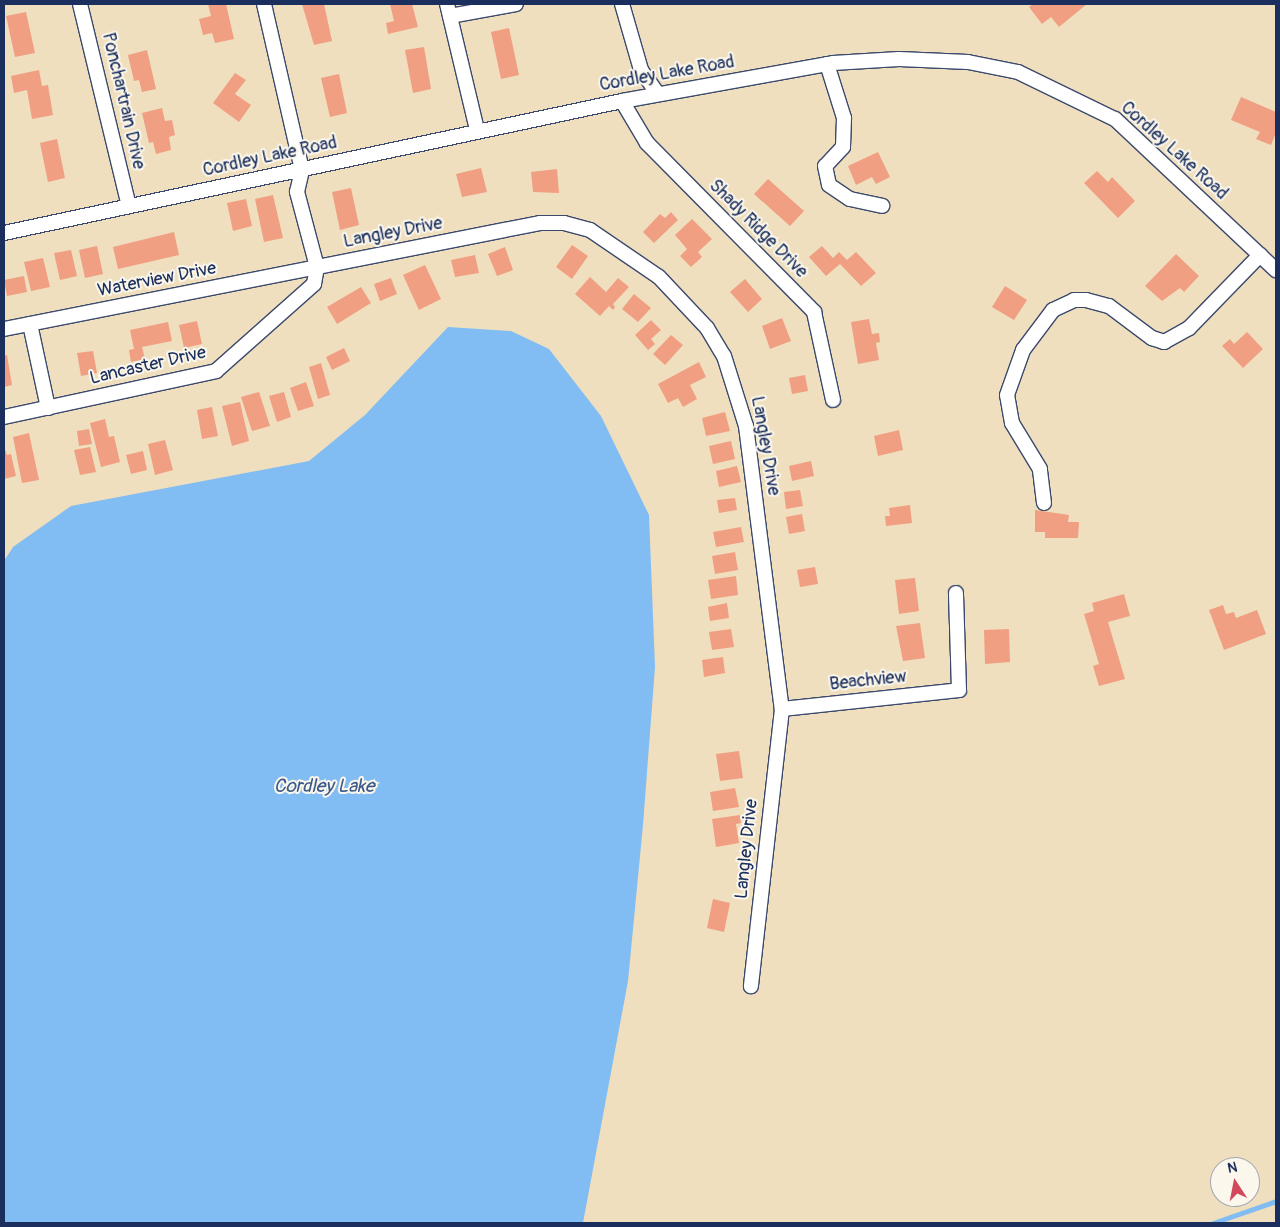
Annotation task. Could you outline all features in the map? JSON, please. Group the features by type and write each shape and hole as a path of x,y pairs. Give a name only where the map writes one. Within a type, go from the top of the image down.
{"street":[{"name":"Ponchartrain Drive","path":"80,4 129,206"},
{"path":"264,4 302,170 297,192 317,267"},
{"path":"477,130 449,10 516,4"},
{"path":"622,4 641,70 658,94"},
{"name":"Cordley Lake Road","path":"4,233 302,170 477,130 658,94 827,64 899,59 968,62 1018,72 1062,91 1115,119 1276,270"},
{"path":"827,64 844,118 843,147 825,166 829,185 850,198 882,206"},
{"name":"Shady Ridge Drive","path":"622,101 647,143 814,312 833,400"},
{"name":"Langley Drive","path":"317,267 540,223 564,223 590,230 618,246 688,304 707,328 724,356 746,426 782,709 751,986"},
{"path":"1044,504 1040,469 1012,423 1007,395 1023,350 1052,310 1074,300 1101,304 1152,338 1164,342 1189,328 1260,255"},
{"name":"Waterview Drive","path":"4,329 317,267"},
{"name":"Lancaster Drive","path":"4,417 216,371 314,284 317,267"},
{"path":"30,324 48,408"},
{"name":"Beachview","path":"782,709 959,690 956,593"}],"water":[{"name":"Cordley Lake","path":"448,327 511,331 549,349 601,416 649,515 655,667 643,825 628,981 583,1223 4,1223 4,561 13,547 71,506 309,461 365,415"}],"building":[{"path":"208,4 226,4 234,39 215,43 212,33 203,35 199,19 211,16"},
{"path":"302,4 324,4 332,41 314,45"},
{"path":"390,4 412,4 418,27 388,34 386,23 394,21"},
{"path":"1033,4 1087,4 1059,27 1051,17 1042,24 1029,7"},
{"path":"26,12 35,53 15,57 6,16"},
{"path":"509,28 519,75 501,79 491,32"},
{"path":"424,47 431,89 413,93 405,50"},
{"path":"147,50 156,89 142,92 139,80 134,81 128,55"},
{"path":"39,70 42,86 48,85 53,115 32,119 27,90 14,93 11,76"},
{"path":"235,73 246,80 235,94 251,105 239,122 213,103"},
{"path":"339,74 347,113 330,117 321,78"},
{"path":"1241,97 1276,112 1276,133 1271,145 1256,139 1260,132 1231,120"},
{"path":"162,108 165,121 172,120 175,135 169,137 171,150 156,154 153,142 149,143 142,113"},
{"path":"57,139 65,178 48,182 40,143"},
{"path":"878,152 890,177 876,184 872,177 856,185 848,166"},
{"path":"481,168 487,192 462,197 456,174"},
{"path":"557,169 559,193 533,192 531,172"},
{"path":"1097,171 1108,182 1112,177 1135,201 1118,218 1084,183"},
{"path":"768,179 804,211 790,226 754,194"},
{"path":"351,188 359,225 340,230 332,192"},
{"path":"273,195 283,238 264,242 255,199"},
{"path":"246,199 252,226 233,231 227,203"},
{"path":"671,212 678,220 654,243 643,232 660,214 665,218"},
{"path":"692,219 712,239 698,252 702,257 691,267 680,256 687,249 675,235"},
{"path":"174,232 179,255 118,269 113,247"},
{"path":"572,245 588,256 572,279 556,267"},
{"path":"97,246 103,274 85,278 79,250"},
{"path":"822,246 833,258 839,252 847,260 856,252 876,273 861,286 840,264 826,276 809,257"},
{"path":"505,247 513,270 497,276 488,254"},
{"path":"71,250 77,276 60,280 54,253"},
{"path":"1176,254 1199,276 1184,292 1180,288 1162,301 1145,286"},
{"path":"475,255 479,273 455,277 451,260"},
{"path":"43,258 50,287 31,291 24,262"},
{"path":"425,265 441,299 419,310 403,275"},
{"path":"24,276 27,292 7,296 4,280"},
{"path":"590,277 606,292 618,278 629,287 613,304 615,307 613,310 609,306 600,316 575,294"},
{"path":"391,278 397,294 380,301 374,284"},
{"path":"745,279 762,299 748,312 730,292"},
{"path":"1005,286 1027,300 1014,320 992,307"},
{"path":"361,287 371,303 337,324 327,307"},
{"path":"634,294 651,308 638,322 622,309"},
{"path":"782,318 791,341 770,349 762,326"},
{"path":"869,319 872,334 879,333 880,342 876,343 879,360 858,364 851,322"},
{"path":"651,320 661,330 651,339 655,344 648,350 635,335"},
{"path":"197,321 202,344 184,348 179,325"},
{"path":"168,322 172,341 142,347 145,359 131,362 129,350 134,349 130,330"},
{"path":"1247,332 1263,349 1243,368 1222,346 1230,339 1234,344"},
{"path":"671,335 683,345 665,365 653,354"},
{"path":"344,348 350,361 332,370 326,357"},
{"path":"93,351 97,373 81,376 77,353"},
{"path":"7,355 12,385 4,387 4,356"},
{"path":"699,362 706,377 690,385 697,399 683,407 678,398 668,403 658,384"},
{"path":"321,363 330,395 318,399 309,367"},
{"path":"805,375 808,391 792,394 789,378"},
{"path":"306,382 314,406 298,411 290,388"},
{"path":"259,392 270,426 252,431 241,397"},
{"path":"284,392 291,417 277,422 269,396"},
{"path":"240,402 249,441 232,446 222,406"},
{"path":"212,407 218,436 202,439 197,410"},
{"path":"725,412 730,431 706,436 702,418"},
{"path":"105,419 109,437 114,436 120,462 101,467 90,423"},
{"path":"89,429 92,444 79,446 77,431"},
{"path":"899,430 903,450 878,456 874,436"},
{"path":"29,433 39,480 22,483 13,437"},
{"path":"165,440 173,470 155,475 148,444"},
{"path":"731,441 735,459 713,464 709,446"},
{"path":"4,446 7,455 11,454 16,476 4,479"},
{"path":"90,447 96,472 80,475 74,450"},
{"path":"143,451 147,470 131,474 126,455"},
{"path":"811,461 814,476 792,481 789,466"},
{"path":"737,466 741,482 719,487 716,471"},
{"path":"800,490 803,506 786,509 784,492"},
{"path":"735,498 737,510 719,513 717,500"},
{"path":"910,505 912,523 886,526 885,516 890,516 889,508"},
{"path":"1035,510 1069,515 1068,522 1079,522 1078,538 1045,538 1045,532 1035,532"},
{"path":"802,514 805,531 789,534 786,517"},
{"path":"741,527 744,542 716,547 713,532"},
{"path":"735,552 738,570 715,574 712,556"},
{"path":"815,567 818,584 800,587 797,570"},
{"path":"736,576 738,595 711,599 708,580"},
{"path":"915,578 919,611 899,614 895,580"},
{"path":"1124,594 1130,616 1108,622 1125,679 1099,686 1093,666 1099,664 1084,614 1094,611 1092,603"},
{"path":"727,603 729,618 710,621 708,607"},
{"path":"1223,605 1226,614 1234,612 1236,618 1257,610 1266,634 1224,650 1209,610"},
{"path":"920,623 925,658 903,661 896,626"},
{"path":"731,629 734,647 712,650 709,632"},
{"path":"1009,629 1010,662 985,664 984,630"},
{"path":"723,657 725,673 704,677 702,660"},
{"path":"739,751 743,778 720,781 716,754"},
{"path":"735,788 739,807 713,811 710,792"},
{"path":"740,815 741,823 736,824 739,843 716,847 712,819"},
{"path":"713,899 730,903 724,932 707,928"}],"waterway":[{"path":"1213,1223 1276,1201"}]}
